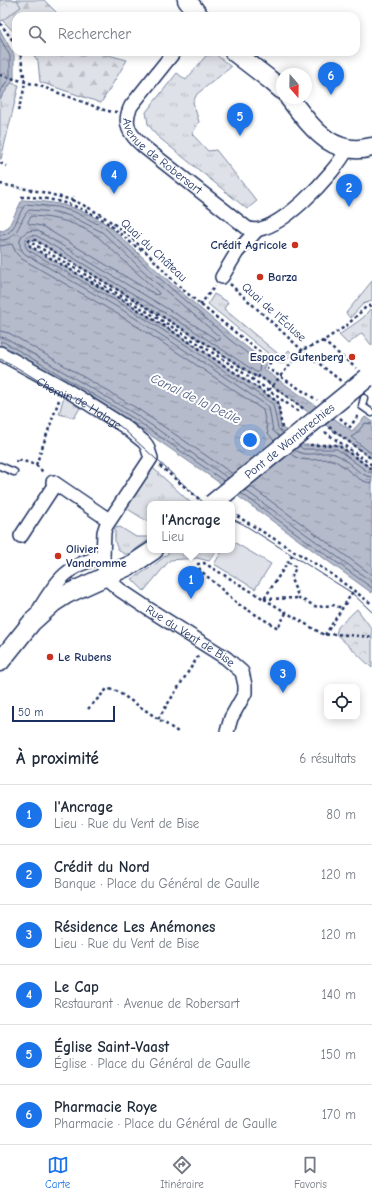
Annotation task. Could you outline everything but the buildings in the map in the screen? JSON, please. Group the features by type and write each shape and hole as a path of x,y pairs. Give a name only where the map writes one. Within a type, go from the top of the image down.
{"street":[{"path":"187,0 196,12"},
{"name":"Avenue de Robersart","path":"171,56 131,106 127,113 128,128 135,140 252,229"},
{"path":"239,56 276,85"},
{"path":"294,104 322,137 347,149 357,150 372,148"},
{"path":"222,277 252,229 264,228 282,218 314,192 340,162 347,149"},
{"name":"Chemin de Halage","path":"0,353 62,387 132,432 147,446 151,458"},
{"name":"Pont de Wambrechies","path":"210,501 365,373"},
{"path":"105,577 103,557 104,532 109,520 151,458"},
{"path":"21,536 54,483 109,520"},
{"path":"0,662 32,622 42,612 67,594 105,577 150,553"},
{"path":"32,622 56,584 71,568 92,559 103,557"},
{"name":"Rue du Vent de Bise","path":"105,577 120,590 147,608 230,660 242,672 244,676 245,693 232,718 227,732"}],"lane":[{"path":"364,398 362,406 372,413"},
{"path":"0,466 14,472"}],"path":[{"path":"0,23 12,40"},
{"path":"18,111 25,82 21,56"},
{"path":"0,75 40,86 107,112 127,113"},
{"path":"0,163 7,166"},
{"name":"Quai du Château","path":"0,184 42,192 72,200 90,208 105,218 148,253 177,284 200,305 272,361 267,368 280,376"},
{"path":"21,196 32,196 60,202 91,214 109,223 140,250 148,253"},
{"path":"72,200 74,196"},
{"path":"258,378 191,334 35,240 30,240 28,242 30,246 134,307 194,345 278,402 282,428 286,430"},
{"path":"32,243 166,323 269,390 301,414"},
{"path":"200,305 222,277"},
{"name":"Quai de l'Écluse","path":"222,277 302,350 342,382"},
{"path":"269,390 302,350 323,341 346,326 366,307 372,305"},
{"path":"323,341 365,373"},
{"path":"36,465 61,397 62,387"},
{"path":"320,428 372,465"},
{"path":"303,445 338,445 372,470"},
{"path":"151,458 203,501"},
{"path":"14,472 17,459 36,465 54,483"},
{"path":"235,515 295,551 354,590 372,604"},
{"path":"264,599 295,551"},
{"path":"288,562 296,567 291,579 299,598"},
{"path":"286,613 278,628 238,604 200,570 198,564 204,563 324,635 336,634 372,637"},
{"path":"324,635 354,590"},
{"path":"264,599 299,598 317,607 333,605 342,608"},
{"path":"158,719 205,644"},
{"path":"88,709 107,689 115,690 178,732"}],"green space":[{"path":"0,0 44,0 56,12 12,12 12,30 0,18"},
{"path":"0,0 17,0 21,7 0,22"},
{"path":"34,56 112,56 127,60 101,103 40,82 38,61"},
{"path":"206,56 218,56 231,67 197,94 193,102 199,122 192,134 208,151 216,150 257,201 247,209 157,136 148,124 146,112 177,73 186,80"},
{"path":"11,83 19,85 0,159 0,99"},
{"path":"372,281 372,301 363,304 350,318 346,313"},
{"path":"214,294 228,302 224,309 282,357 289,350 292,354 285,362 281,364 208,304"},
{"path":"372,309 372,346 362,333 348,344 339,335 364,317 369,310"},
{"path":"64,396 80,408 74,418 59,414"},
{"path":"153,468 189,501 147,501 147,521 126,508 145,469"},
{"path":"120,527 136,537 147,537 147,541 129,554 124,554 116,546 115,528"},
{"path":"235,543 271,564 255,589 214,564 221,553 235,553"},
{"path":"168,553 215,553 209,561 197,558 170,560 144,591 132,579 153,566"},
{"path":"357,609 372,629 372,668 336,634 338,627"}],"water":[{"path":"0,30 12,51 12,56 14,56 14,79 0,99"},
{"name":"Canal de la Deûle","path":"22,200 67,206 87,213 108,225 186,296 267,363 263,369 352,431 365,417 372,421 372,459 259,376 258,378 191,334 35,240 30,240 28,242 30,247 129,304 194,345 278,402 281,428 286,430 303,445 338,445 372,469 372,593 217,481 130,421 0,345 0,230 3,231 8,228"}],"tram line":[{"path":"0,359 57,392 75,398 86,404 121,427 202,501"},
{"path":"235,520 352,593 372,612"}],"place":[{"name":"Pharmacie Roye","path":"331,95"},
{"name":"Église Saint-Vaast","path":"240,136"},
{"name":"Le Cap","path":"114,194"},
{"name":"Crédit du Nord","path":"349,207"},
{"name":"Crédit Agricole","path":"295,245"},
{"name":"Barza","path":"260,277"},
{"name":"Espace Gutenberg","path":"352,357"},
{"name":"Olivier Vandromme","path":"58,556"},
{"name":"l'Ancrage","path":"191,599"},
{"name":"Le Rubens","path":"50,657"},
{"name":"Résidence Les Anémones","path":"283,693"}]}
